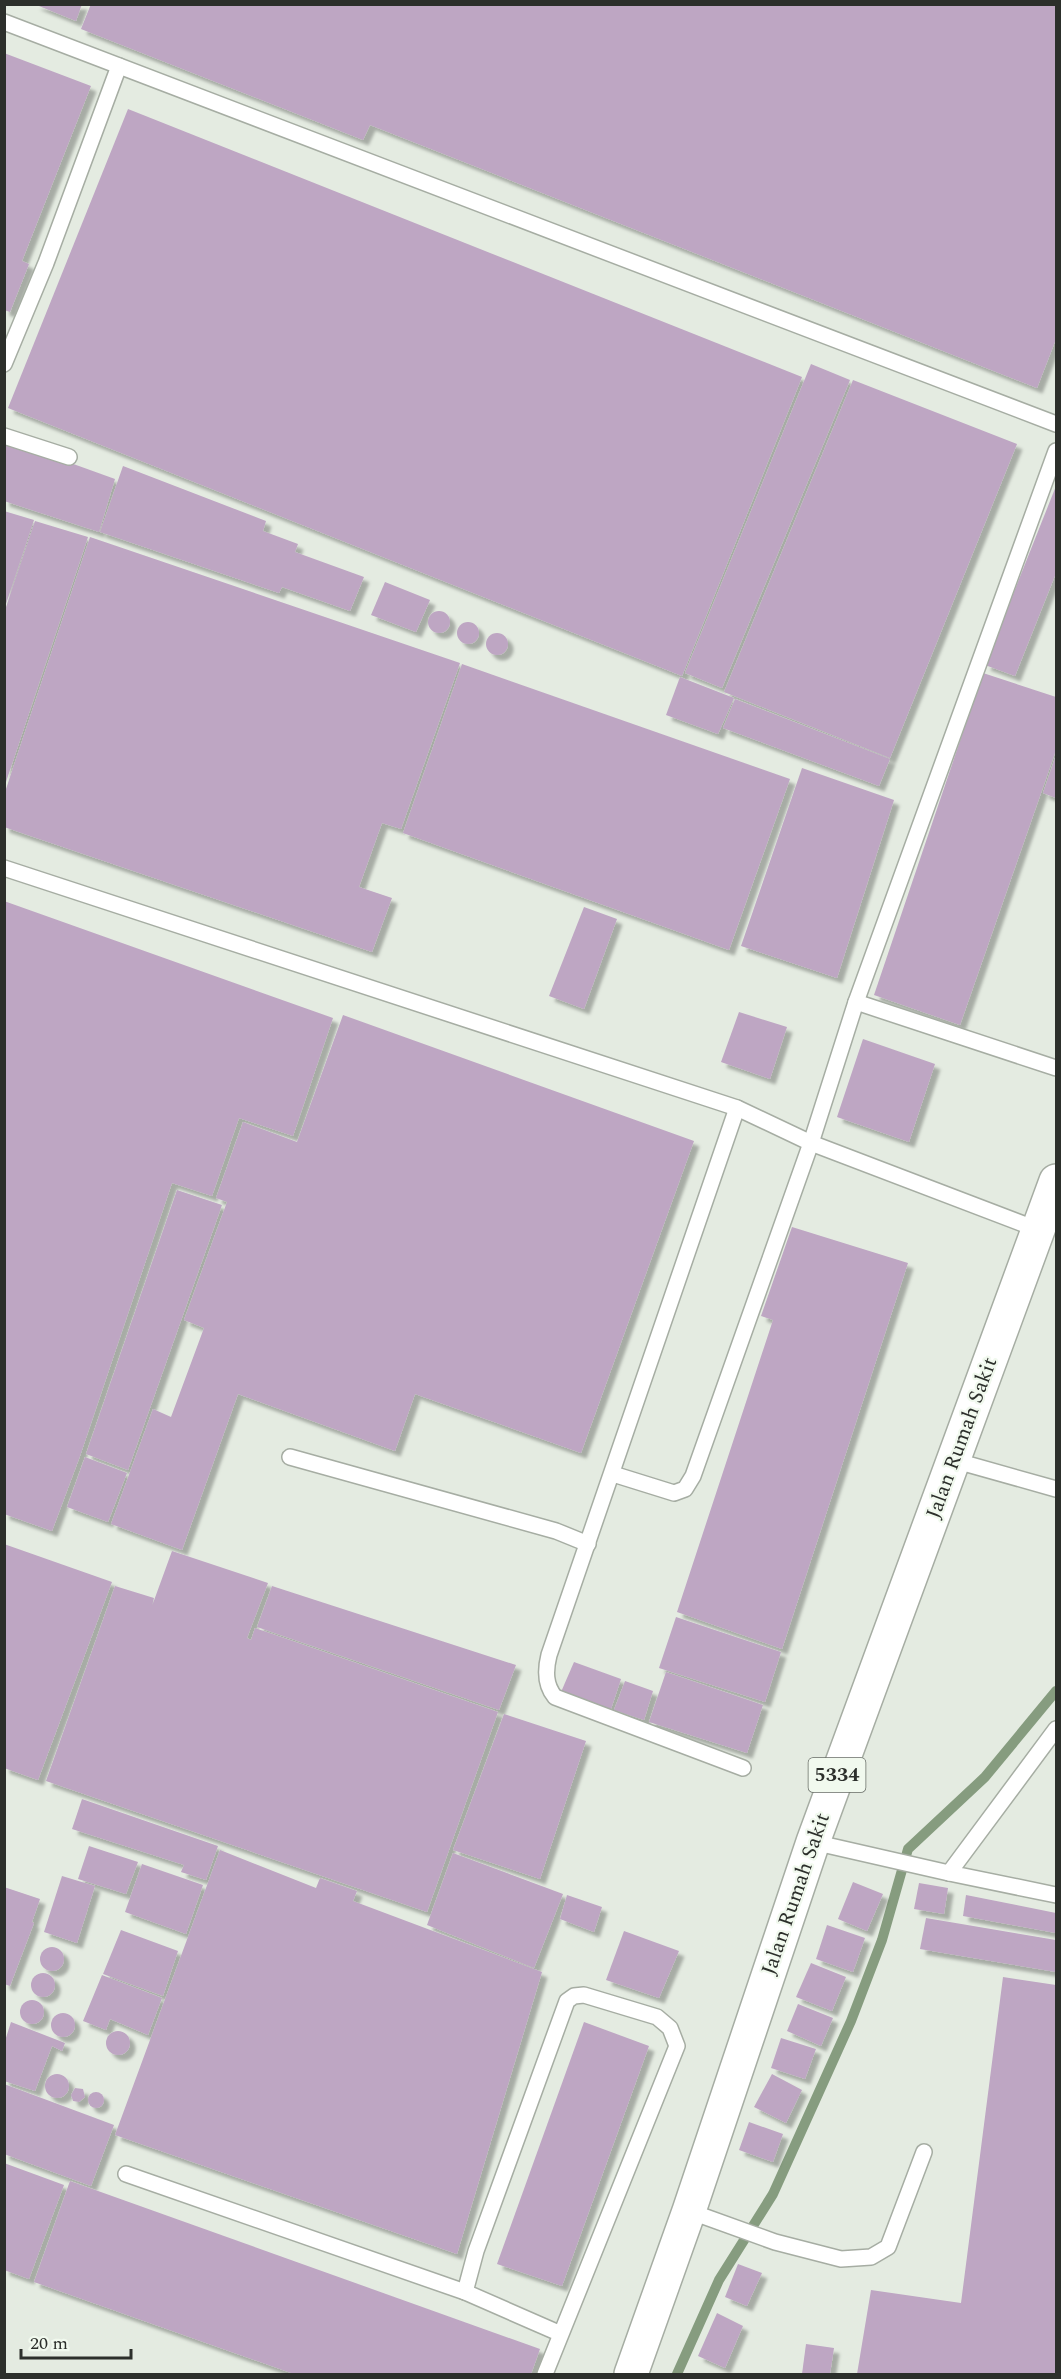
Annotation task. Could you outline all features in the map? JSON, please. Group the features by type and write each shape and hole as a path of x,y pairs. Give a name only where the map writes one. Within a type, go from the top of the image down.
{"main road":[{"name":"Jalan Rumah Sakit","path":"631,2374 689,2211 813,1842 1056,1181"}],"lane":[{"path":"4,22 1056,424"},
{"path":"4,364 46,263 119,66"},
{"path":"4,436 69,457"},
{"path":"613,1474 674,1493 685,1489 693,1476 811,1143 856,1002 1056,451"},
{"path":"4,868 737,1108 811,1143 1039,1230"},
{"path":"856,1002 1056,1068"},
{"path":"737,1108 546,1667 549,1690 555,1698 744,1768"},
{"path":"290,1457 556,1532 588,1544"},
{"path":"953,1461 1056,1489"},
{"path":"949,1873 1056,1729"},
{"path":"813,1842 1056,1895"},
{"path":"465,2292 476,2251 567,2001 574,1996 584,1995 657,2017 670,2028 677,2046 545,2374"},
{"path":"689,2211 770,2240 841,2259 871,2257 888,2247 924,2152"},
{"path":"126,2175 465,2292 561,2334"}],"building":[{"path":"34,4 82,4 76,21"},
{"path":"91,4 1056,4 1056,339 1037,388 370,125 363,140 81,29"},
{"path":"4,53 91,86 22,261 29,264 10,312 4,310"},
{"path":"128,109 802,377 682,676 8,408"},
{"path":"811,364 850,380 722,688 685,673"},
{"path":"853,380 1017,444 890,758 724,692"},
{"path":"4,439 115,479 99,532 4,501"},
{"path":"123,466 266,521 263,531 298,544 295,552 364,577 350,611 282,587 279,593 100,532"},
{"path":"1056,486 1056,573 1015,676 985,665"},
{"path":"4,511 34,520 5,607 4,607"},
{"path":"35,521 88,537 5,785 4,613"},
{"path":"90,537 460,663 401,829 382,823 359,887 392,898 372,952 4,827 4,795"},
{"path":"385,582 430,600 416,632 371,615"},
{"path":"439,611 447,614 450,622 447,630 439,633 431,630 428,622 431,614"},
{"path":"468,622 476,625 479,633 476,641 468,644 460,641 457,633 460,625"},
{"path":"497,633 507,640 508,644 501,654 497,655 487,648 486,644 493,634"},
{"path":"462,664 790,779 729,950 403,833"},
{"path":"983,673 1056,697 1056,750 960,1025 874,995"},
{"path":"680,677 734,698 718,734 666,715"},
{"path":"735,699 890,759 879,786 723,728"},
{"path":"1056,755 1056,798 1043,793"},
{"path":"802,768 894,800 837,978 741,946"},
{"path":"4,901 333,1018 293,1136 239,1118 212,1196 172,1183 80,1456 52,1531 4,1514"},
{"path":"584,907 617,919 584,1009 549,996"},
{"path":"739,1012 787,1027 770,1079 721,1062"},
{"path":"343,1015 694,1141 581,1453 415,1394 395,1451 238,1394 182,1550 111,1524 153,1409 171,1417 204,1328 184,1320 227,1202 216,1198 243,1122 297,1142"},
{"path":"863,1039 935,1064 909,1142 837,1117"},
{"path":"177,1190 222,1205 128,1470 86,1454"},
{"path":"792,1227 908,1263 782,1649 677,1612 773,1320 761,1316"},
{"path":"85,1457 127,1473 108,1522 67,1507"},
{"path":"4,1544 112,1582 38,1780 4,1768"},
{"path":"172,1551 268,1583 247,1638 251,1640 255,1628 498,1712 427,1912 46,1781 115,1586 154,1598 152,1606"},
{"path":"272,1586 516,1665 499,1710 257,1627"},
{"path":"676,1617 781,1652 765,1702 659,1668"},
{"path":"574,1662 621,1679 611,1709 561,1692"},
{"path":"666,1672 763,1705 747,1753 649,1722"},
{"path":"625,1681 653,1691 644,1720 614,1710"},
{"path":"504,1714 586,1741 540,1879 453,1850"},
{"path":"82,1799 218,1846 206,1880 181,1872 184,1865 72,1829"},
{"path":"89,1846 138,1862 126,1894 78,1879"},
{"path":"220,1850 316,1888 320,1878 357,1891 353,1901 542,1972 457,2254 115,2135"},
{"path":"453,1853 563,1894 534,1968 427,1925"},
{"path":"142,1864 203,1885 186,1934 125,1912"},
{"path":"62,1876 95,1886 77,1943 44,1932"},
{"path":"853,1882 883,1894 867,1931 838,1919"},
{"path":"919,1883 948,1888 944,1914 914,1909"},
{"path":"4,1887 40,1899 32,1922 34,1923 10,1986 4,1984"},
{"path":"567,1895 602,1907 594,1932 560,1919"},
{"path":"966,1895 1056,1913 1056,1933 963,1916"},
{"path":"926,1918 1056,1940 1056,1972 920,1949"},
{"path":"827,1925 865,1938 853,1972 816,1959"},
{"path":"121,1930 178,1951 163,1996 103,1974"},
{"path":"624,1931 679,1951 659,1998 606,1980"},
{"path":"52,1947 57,1948 63,1954 63,1964 57,1970 52,1971 47,1970 41,1964 40,1959 41,1954 47,1948"},
{"path":"811,1963 846,1977 832,2011 796,1997"},
{"path":"43,1973 48,1974 54,1980 54,1990 48,1996 43,1997 38,1996 32,1990 31,1985 32,1980 38,1974"},
{"path":"102,1975 162,1998 148,2035 110,2019 106,2030 83,2021"},
{"path":"1003,1977 1056,1985 1056,2374 857,2374 871,2290 961,2303"},
{"path":"32,2000 37,2001 43,2007 43,2017 37,2023 32,2024 27,2023 21,2017 20,2012 21,2007 27,2001"},
{"path":"798,2004 833,2018 821,2046 787,2031"},
{"path":"63,2013 68,2014 74,2020 74,2030 68,2036 63,2037 58,2036 52,2030 51,2025 52,2020 58,2014"},
{"path":"11,2022 65,2043 62,2051 52,2046 35,2091 4,2081 4,2044"},
{"path":"584,2022 649,2046 562,2286 497,2264"},
{"path":"118,2031 123,2032 129,2038 129,2048 123,2054 118,2055 113,2054 107,2048 106,2043 107,2038 113,2032"},
{"path":"781,2038 816,2049 805,2079 771,2068"},
{"path":"57,2074 62,2075 68,2081 68,2091 62,2097 57,2098 52,2097 46,2091 45,2086 46,2081 52,2075"},
{"path":"772,2074 802,2090 786,2123 754,2107"},
{"path":"4,2084 114,2125 91,2186 4,2154"},
{"path":"75,2088 83,2089 85,2097 79,2102 73,2101 71,2095"},
{"path":"96,2092 102,2094 104,2100 102,2106 96,2108 90,2106 88,2100 90,2094"},
{"path":"749,2122 783,2134 773,2162 739,2150"},
{"path":"4,2163 64,2185 29,2279 4,2270"},
{"path":"70,2181 540,2349 531,2374 294,2374 34,2282"},
{"path":"738,2264 762,2273 747,2306 725,2297"},
{"path":"717,2313 743,2326 725,2368 698,2356"},
{"path":"806,2344 834,2348 830,2374 802,2374"}],"waterway":[{"path":"677,2374 719,2280 773,2194 851,2021 882,1940 908,1849 985,1777 1056,1691"}]}
